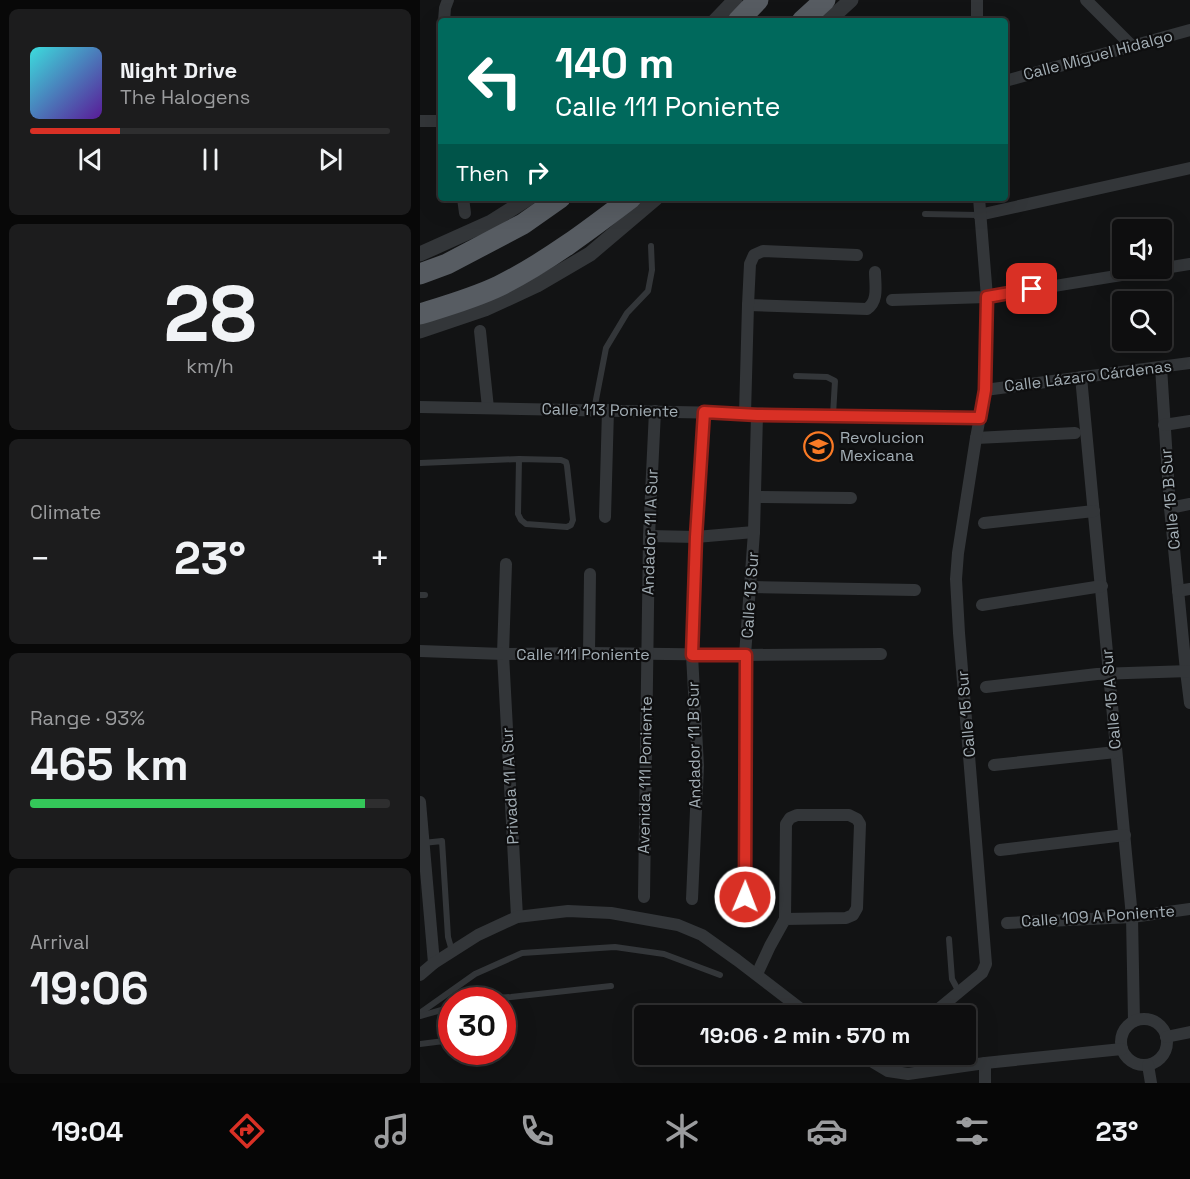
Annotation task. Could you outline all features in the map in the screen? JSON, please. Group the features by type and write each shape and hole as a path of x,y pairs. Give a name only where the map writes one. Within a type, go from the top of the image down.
{"highway":[{"path":"741,18 758,0"},
{"path":"805,18 825,0"},
{"path":"420,274 447,264 523,224 556,201"},
{"path":"420,314 498,286 545,260 627,201"}],"street":[{"path":"444,18 448,0"},
{"path":"718,18 735,0"},
{"path":"831,18 851,0"},
{"path":"977,0 977,18"},
{"path":"1086,0 1132,46"},
{"name":"Calle Miguel Hidalgo","path":"1008,80 1190,30"},
{"path":"420,121 438,121"},
{"path":"980,214 1190,168"},
{"path":"463,201 465,213"},
{"path":"420,254 491,222 524,201"},
{"path":"420,331 484,309 537,285 590,254 652,201"},
{"name":"Calle 15 Sur","path":"943,1005 982,973 986,964 956,579 958,553 985,390 987,297 979,201"},
{"name":"Calle 13 Sur","path":"744,918 746,655 755,497 748,305 750,264 754,255 763,251 857,255"},
{"path":"892,300 987,297 1190,264"},
{"path":"748,305 867,309 875,299 875,272"},
{"path":"480,332 488,408"},
{"name":"Calle Lázaro Cárdenas","path":"985,390 1190,363"},
{"name":"Calle 15 B Sur","path":"1161,367 1170,508 1184,590 1190,703"},
{"name":"Calle 15 A Sur","path":"1081,377 1132,917 1134,1022"},
{"name":"Calle 113 Poniente","path":"420,407 980,418"},
{"path":"605,518 608,410"},
{"name":"Andador 11 A Sur","path":"647,654 649,536 655,411"},
{"name":"Andador 11 B Sur","path":"692,899 698,766 692,655 696,537 704,412"},
{"path":"1164,424 1190,421"},
{"path":"976,438 1075,433"},
{"path":"755,497 851,498"},
{"path":"1170,508 1190,504"},
{"path":"984,523 1094,510"},
{"path":"649,536 696,537 754,532"},
{"name":"Privada 11 A Sur","path":"506,564 503,654 517,917"},
{"path":"589,653 590,574"},
{"path":"982,605 1102,586"},
{"path":"750,587 915,590"},
{"name":"Calle 111 Poniente","path":"420,651 503,654 881,654"},
{"name":"Avenida 111 Poniente","path":"644,897 647,654"},
{"path":"986,687 1109,674 1188,671"},
{"path":"994,765 1116,752"},
{"path":"420,802 434,963"},
{"path":"757,974 785,919 786,824 790,818 797,816 849,815 857,819 860,824 858,887 857,908 853,915 846,918 785,919"},
{"path":"1000,850 1125,836"},
{"name":"Calle 109 A Poniente","path":"1006,923 1132,917 1190,909"},
{"path":"420,975 434,963 478,935 517,917 568,911 611,913 678,925 702,935 796,1005"},
{"path":"1150,1020 1163,1029 1166,1037 1167,1044 1161,1058 1148,1065 1135,1064 1129,1060 1122,1049 1124,1030 1134,1022 1150,1020"},
{"path":"1166,1037 1190,1032"},
{"path":"976,1064 1122,1049"},
{"path":"985,1063 985,1083"},
{"path":"883,1065 888,1071 908,1074 971,1065"},
{"path":"1148,1065 1151,1083"}],"lane":[{"path":"925,214 980,214"},
{"path":"594,410 606,348 627,313 648,291 652,270 651,246"},
{"path":"796,376 827,377 835,381 833,416"},
{"path":"420,463 519,459 566,462 573,520 571,525 567,527 526,524 521,520 519,514 519,459"},
{"path":"423,843 442,841 448,937 452,951"},
{"path":"949,939 952,979 959,992"},
{"path":"420,1015 475,974 522,953 615,946 664,954 720,975"},
{"path":"516,996 611,986"},
{"path":"420,1015 438,1010"},
{"path":"420,1044 438,1042"}],"place":[{"name":"Revolucion Mexicana","path":"819,446"}],"route":[{"path":"745,897 746,655 692,655 696,537 704,412 757,415 980,418 985,390 987,297 1032,289"}]}
